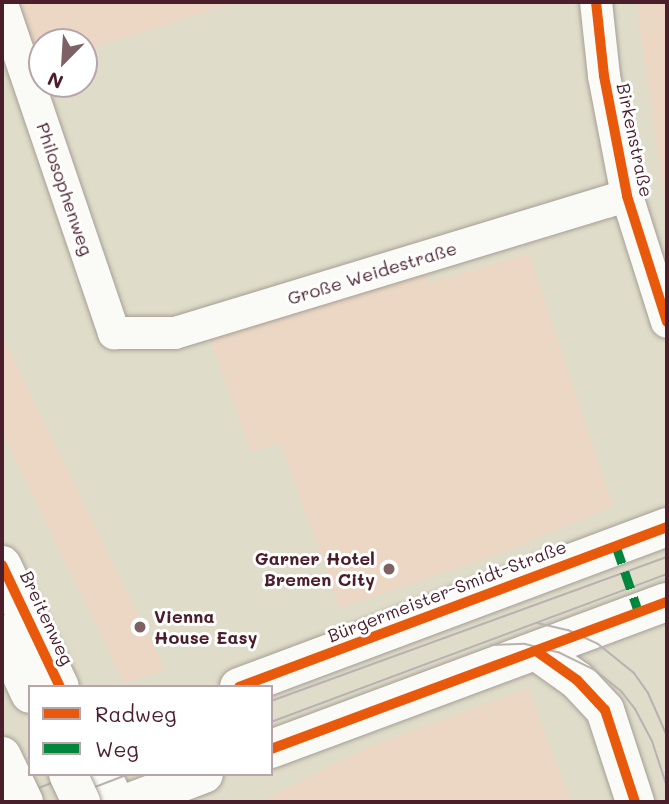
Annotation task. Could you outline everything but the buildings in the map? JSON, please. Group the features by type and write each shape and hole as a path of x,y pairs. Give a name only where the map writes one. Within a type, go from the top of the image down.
{"main road":[{"name":"Bürgermeister-Smidt-Straße","path":"244,685 667,527"},
{"name":"Breitenweg","path":"2,565 59,685"},
{"path":"273,748 667,602"},
{"path":"2,634 28,690"},
{"path":"536,651 577,680 605,710 635,802"},
{"path":"2,756 24,802"},
{"path":"2,778 28,768"},
{"path":"69,776 81,802"},
{"path":"103,776 115,802"},
{"path":"130,802 199,776"}],"street":[{"name":"Birkenstraße","path":"596,2 604,76 627,196 667,323"},
{"name":"Philosophenweg","path":"2,4 114,333"},
{"name":"Große Weidestraße","path":"114,333 175,333 627,196"}],"shaded area":[{"path":"10,2 237,2 98,47 98,28 28,28 28,55"},
{"path":"636,2 667,2 667,218 650,100"},
{"path":"529,253 613,506 502,553 340,608 280,443 251,452 204,324 420,258 428,283"},
{"path":"2,335 165,670 124,683 2,432"},
{"path":"528,688 571,802 260,802 368,747"}],"tram line":[{"path":"273,700 667,557"},
{"path":"273,721 667,574"},
{"path":"537,623 568,630 598,644 634,673 648,693 667,736"},
{"path":"491,645 525,644 558,652 593,669 621,691 635,709 652,741 667,787"},
{"path":"2,802 70,776"},
{"path":"56,802 124,776"}],"marked path":[{"path":"616,546 639,613"}],"cycle path":[{"path":"596,2 604,76 627,196 667,322"},
{"path":"244,685 667,527"},
{"path":"2,565 59,685"},
{"path":"273,748 667,602"},
{"path":"536,651 577,680 605,710 635,802"}],"place":[{"name":"Garner Hotel Bremen City","path":"389,569"},
{"name":"Vienna House Easy","path":"140,627"}]}
